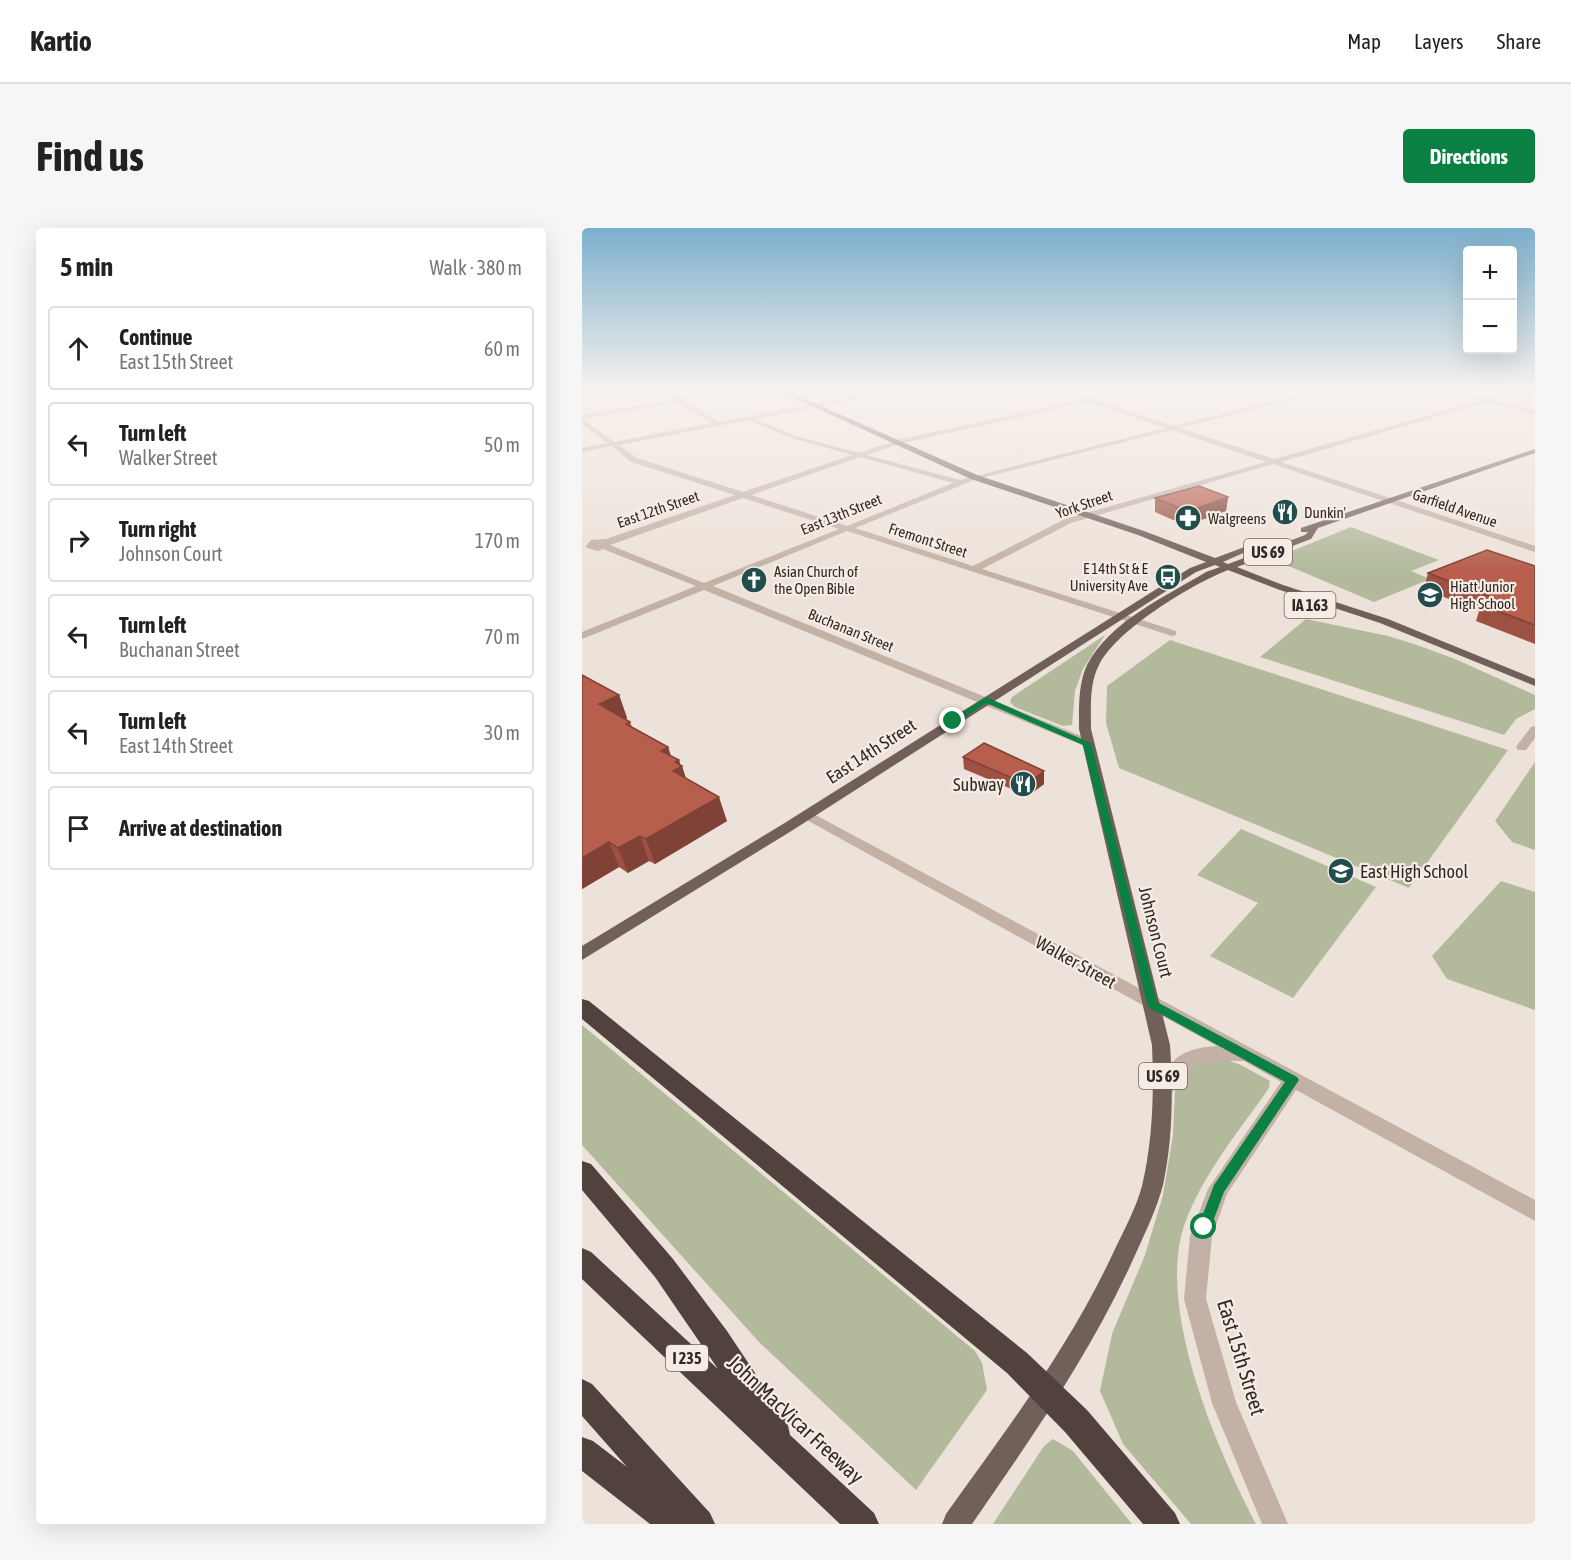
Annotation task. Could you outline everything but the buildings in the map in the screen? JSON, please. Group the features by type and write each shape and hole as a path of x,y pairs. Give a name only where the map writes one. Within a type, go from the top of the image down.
{"highway":[{"path":"582,1007 1017,1363 1076,1421 1164,1524"},
{"path":"582,1172 664,1268 717,1341 792,1456"},
{"name":"John MacVicar Freeway","path":"582,1261 863,1524"},
{"path":"582,1394 699,1524"},
{"path":"582,1452 676,1524"}],"main road":[{"path":"916,450 974,477 1087,515 1217,566"},
{"name":"East 14th Street","path":"1136,621 1202,579 1217,566 1292,532 1314,529 1535,451"},
{"path":"1087,515 1204,565"},
{"name":"East 14th Street","path":"1229,567 1308,537 1314,529"},
{"name":"East 14th Street","path":"582,954 808,815 1120,616 1204,565 1217,566"},
{"name":"IA 163","path":"1217,566 1229,567 1420,635 1535,683"},
{"name":"IA 163","path":"1217,566 1280,596 1420,635"},
{"name":"Johnson Court","path":"1047,1391 1115,1278 1152,1188 1161,1137 1164,1089 1161,1046 1087,743 1085,708 1087,685 1094,665 1121,631 1136,621"},
{"name":"US 69","path":"956,1524 1047,1391"}],"street":[{"name":"Fremont Street","path":"622,450 634,460 1172,633"},
{"path":"841,450 960,482"},
{"name":"East 12th Street","path":"606,544 871,450"},
{"name":"East 13th Street","path":"582,636 960,482 1082,450"},
{"name":"Garfield Avenue","path":"1241,450 1535,549"},
{"name":"York Street","path":"972,570 1068,521 1310,450"},
{"path":"582,537 589,546 606,544"},
{"name":"Buchanan Street","path":"606,544 1087,743"},
{"path":"1521,747 1535,730"},
{"name":"Walker Street","path":"808,815 1535,1211"},
{"path":"1164,1089 1174,1071 1185,1061 1224,1052 1247,1056"},
{"name":"East 15th Street","path":"1275,1524 1224,1403 1195,1299 1201,1236 1218,1189 1293,1080"}],"green space":[{"path":"1351,527 1439,560 1411,571 1430,579 1374,602 1272,559"},
{"path":"1306,619 1388,636 1455,659 1535,695 1535,709 1516,719 1504,735 1260,657"},
{"path":"1105,635 1083,669 1075,691 1072,725 1063,726 1015,707 1010,702 1012,697"},
{"path":"1170,640 1508,750 1409,888 1119,768 1106,723 1107,686"},
{"path":"1535,762 1535,850 1512,842 1495,821"},
{"path":"1241,829 1376,887 1293,998 1210,956 1258,903 1197,875"},
{"path":"1501,881 1535,892 1535,1010 1447,979 1432,956"},
{"path":"582,1025 975,1351 982,1363 987,1390 916,1490 759,1342 582,1145"},
{"path":"1224,1059 1241,1065 1270,1081 1269,1088 1222,1153 1185,1223 1178,1257 1178,1295 1184,1335 1208,1418 1256,1524 1191,1524 1123,1444 1100,1391 1112,1334 1145,1255 1163,1195 1173,1135 1175,1090 1182,1076 1191,1067 1203,1060"},
{"path":"1053,1439 1073,1451 1132,1524 993,1524 1044,1446"}],"place":[{"name":"Dunkin'","path":"1285,512"},
{"name":"Walgreens","path":"1188,518"},
{"name":"E 14th St & E University Ave","path":"1168,577"},
{"name":"Asian Church of the Open Bible","path":"754,580"},
{"name":"Hiatt Junior High School","path":"1430,595"},
{"name":"Subway","path":"1023,784"},
{"name":"East High School","path":"1341,871"}],"route":[{"path":"953,721 986,700 1087,743 1152,1004 1293,1080 1218,1189 1204,1227"}]}
